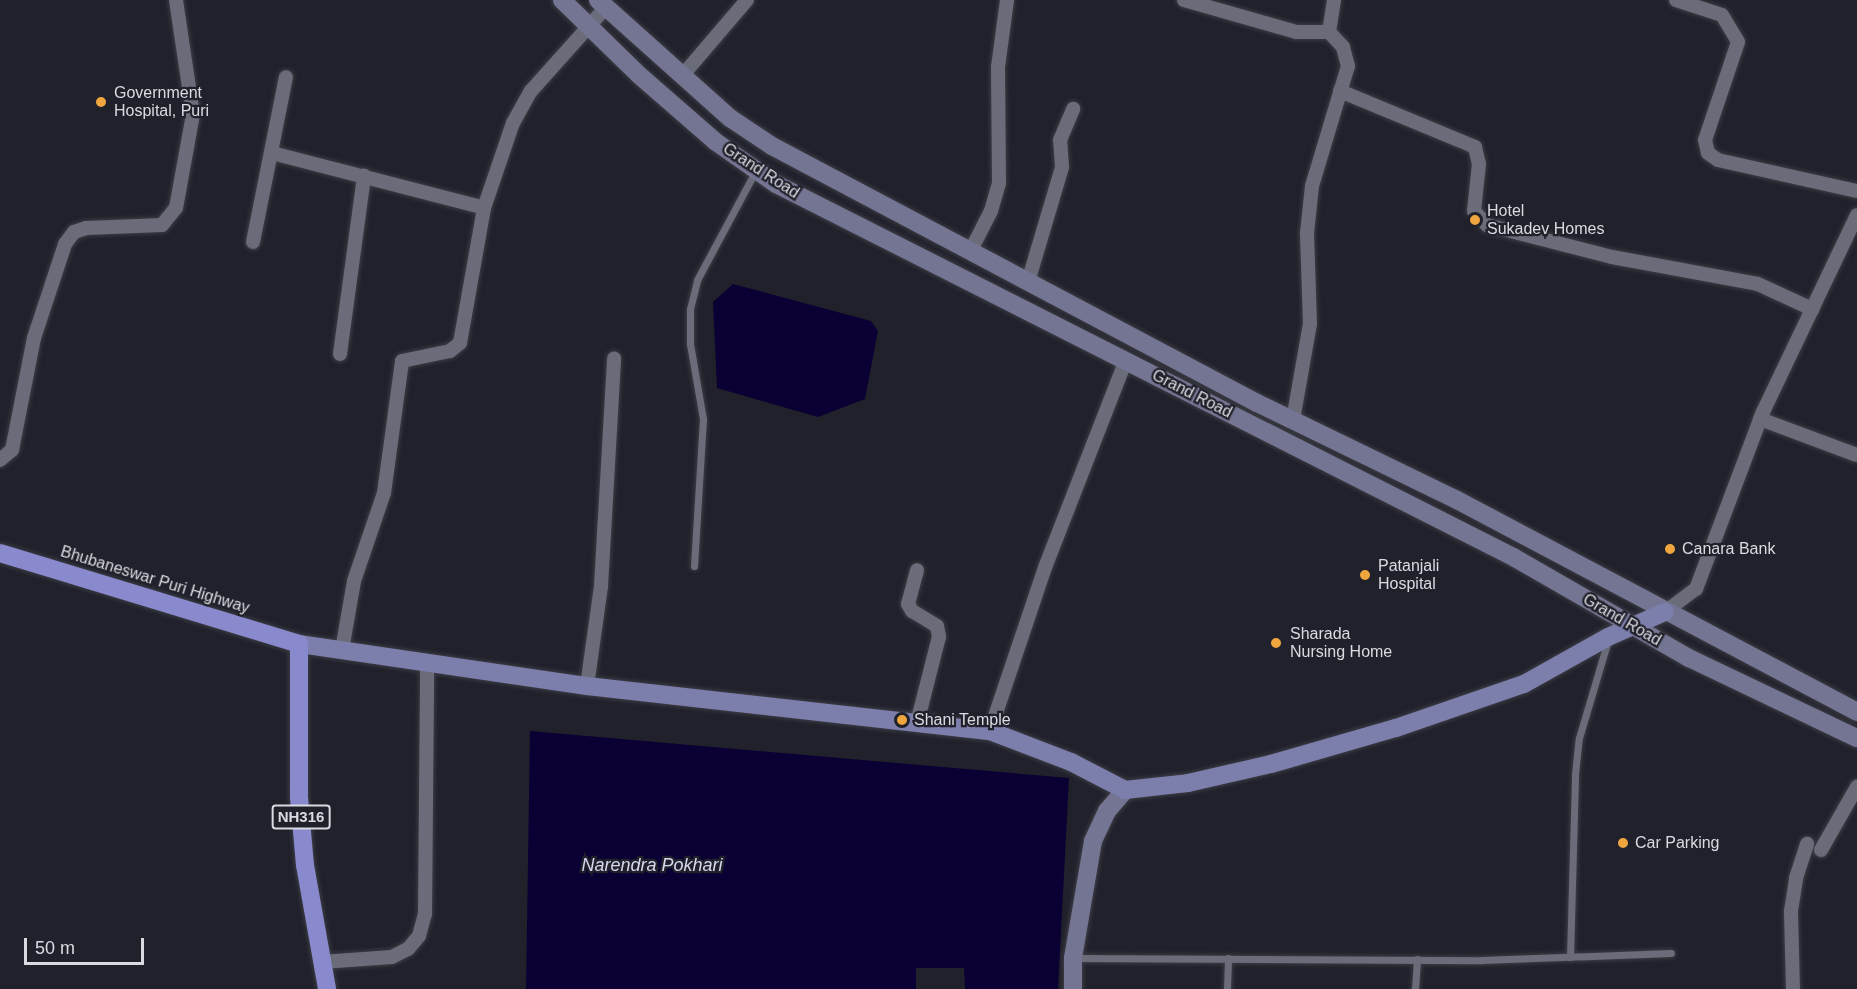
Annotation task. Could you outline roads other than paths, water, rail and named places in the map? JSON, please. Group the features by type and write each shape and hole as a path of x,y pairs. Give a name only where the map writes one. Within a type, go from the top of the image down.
{"highway":[{"name":"Bhubaneswar Puri Highway","path":"0,553 299,644"},
{"name":"NH316","path":"299,644 299,797 305,865 327,989"}],"main road":[{"name":"Grand Road","path":"562,0 648,83 755,171 950,275 1126,360 1515,558 1632,627 1857,738"},
{"name":"Grand Road","path":"602,4 730,118 772,146 1293,420 1457,500 1665,612 1855,707"},
{"path":"299,644 587,686 990,731 1071,762 1125,790 1188,783 1261,767 1396,728 1524,684 1608,637 1665,612"},
{"path":"1073,989 1073,958 1092,841 1107,811 1125,790"}],"street":[{"path":"0,460 12,450 34,338 64,244 74,232 86,228 162,225 176,208 193,114 176,0"},
{"path":"682,76 747,0"},
{"path":"970,252 991,211 999,183 1000,35 1007,0"},
{"path":"1184,0 1296,32 1329,32"},
{"path":"1293,420 1310,324 1307,233 1312,186 1340,91 1347,55 1329,32 1334,0"},
{"path":"1676,0 1722,15 1738,42 1705,140 1708,153 1718,160 1857,191"},
{"path":"342,650 354,581 384,493 402,361 412,356 450,351 460,343 484,208 513,123 531,91 589,27 602,4"},
{"path":"253,242 286,77"},
{"path":"1340,91 1475,147 1479,164 1474,211 1487,225 1612,257 1758,284 1812,309"},
{"path":"1028,282 1062,167 1060,140 1073,109"},
{"path":"272,153 484,208"},
{"path":"340,354 364,176"},
{"path":"1665,612 1696,589 1760,419 1857,215"},
{"path":"587,686 600,586 614,358"},
{"path":"990,731 1046,566 1126,360"},
{"path":"1760,419 1857,455"},
{"path":"916,723 939,637 937,626 912,611 908,604 917,570"},
{"path":"322,962 392,957 408,949 419,936 425,914 427,663"},
{"path":"1821,850 1857,787"},
{"path":"1793,989 1791,911 1796,878 1807,844"}],"lane":[{"path":"694,566 703,419 690,344 690,309 697,280 755,171"},
{"path":"1570,957 1575,774 1579,738 1608,637"},
{"path":"1073,958 1417,959 1671,953"},
{"path":"1227,989 1228,958"},
{"path":"1415,989 1417,959"}],"water":[{"path":"733,284 871,321 878,331 865,399 818,417 717,388 713,302"},
{"name":"Narendra Pokhari","path":"530,731 1069,778 1058,989 965,989 964,968 916,968 916,989 526,989"}],"place":[{"name":"Government Hospital, Puri","path":"101,102"},
{"name":"Hotel Sukadev Homes","path":"1475,220"},
{"name":"Canara Bank","path":"1670,549"},
{"name":"Patanjali Hospital","path":"1365,575"},
{"name":"Sharada Nursing Home","path":"1276,643"},
{"name":"Shani Temple","path":"902,720"},
{"name":"Car Parking","path":"1623,843"}]}
